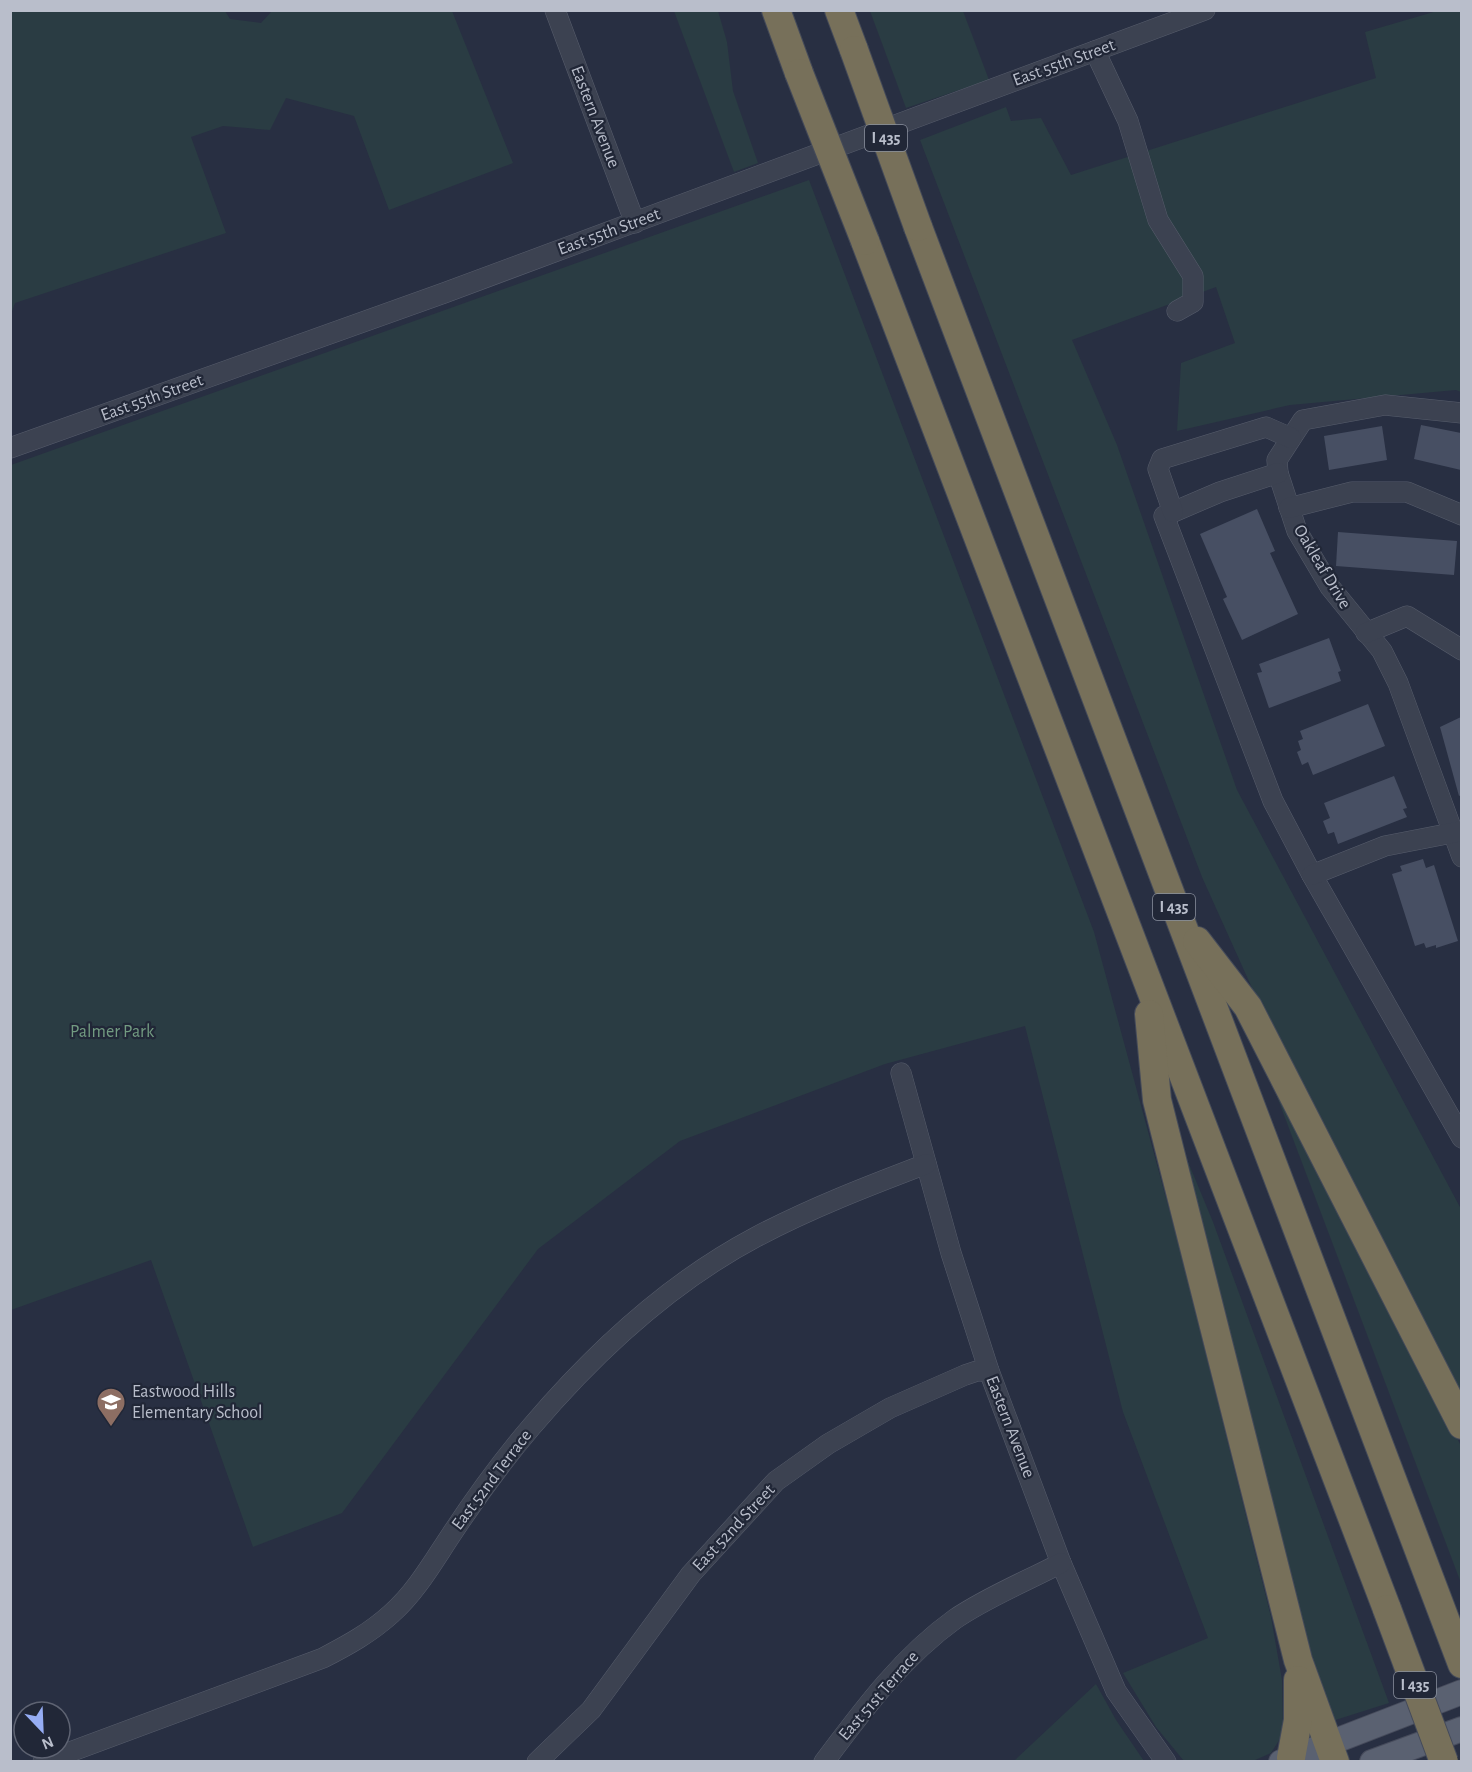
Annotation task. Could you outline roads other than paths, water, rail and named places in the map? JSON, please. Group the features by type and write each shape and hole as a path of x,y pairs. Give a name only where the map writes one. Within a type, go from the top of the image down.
{"highway":[{"name":"I 435","path":"776,10 1444,1761"},
{"name":"I 435","path":"838,10 1430,1587 1461,1664"},
{"path":"1178,917 1248,1007 1461,1425"},
{"path":"1145,976 1157,1100 1298,1660 1332,1752"},
{"path":"1286,1760 1298,1720 1298,1660"}],"main road":[{"path":"1286,1760 1332,1752 1461,1692"},
{"path":"1372,1761 1461,1729"}],"street":[{"name":"Eastern Avenue","path":"555,10 635,223"},
{"name":"East 55th Street","path":"10,448 635,223 1205,10"},
{"path":"1095,51 1128,121 1158,220 1193,276 1193,302 1177,311"},
{"path":"1168,514 1278,473 1277,460 1303,420 1385,405 1461,413"},
{"path":"1292,438 1266,427 1162,459 1158,469 1168,514 1273,801 1312,875 1461,1138"},
{"name":"Oakleaf Drive","path":"1278,473 1297,531 1330,587 1382,651 1398,683 1457,832 1461,857"},
{"path":"1290,508 1352,492 1407,492 1461,515"},
{"path":"1366,633 1407,616 1461,650"},
{"path":"1312,875 1385,846 1457,832"},
{"name":"Eastern Avenue","path":"901,1073 951,1253 989,1371 1061,1563 1116,1691 1166,1761"},
{"name":"East 52nd Terrace","path":"46,1761 323,1658 363,1637 393,1613 413,1590 480,1492 532,1426 588,1365 633,1322 697,1274 754,1238 844,1194 926,1164"},
{"name":"East 52nd Street","path":"537,1761 591,1710 691,1574 776,1481 828,1444 890,1408 965,1375 977,1371 989,1371"},
{"name":"East 51st Terrace","path":"824,1761 874,1696 923,1645 957,1618 1061,1563"}],"place":[{"name":"Eastwood Hills Elementary School","path":"111,1428"}],"park label":[{"name":"Palmer Park","path":"112,1032"}]}
